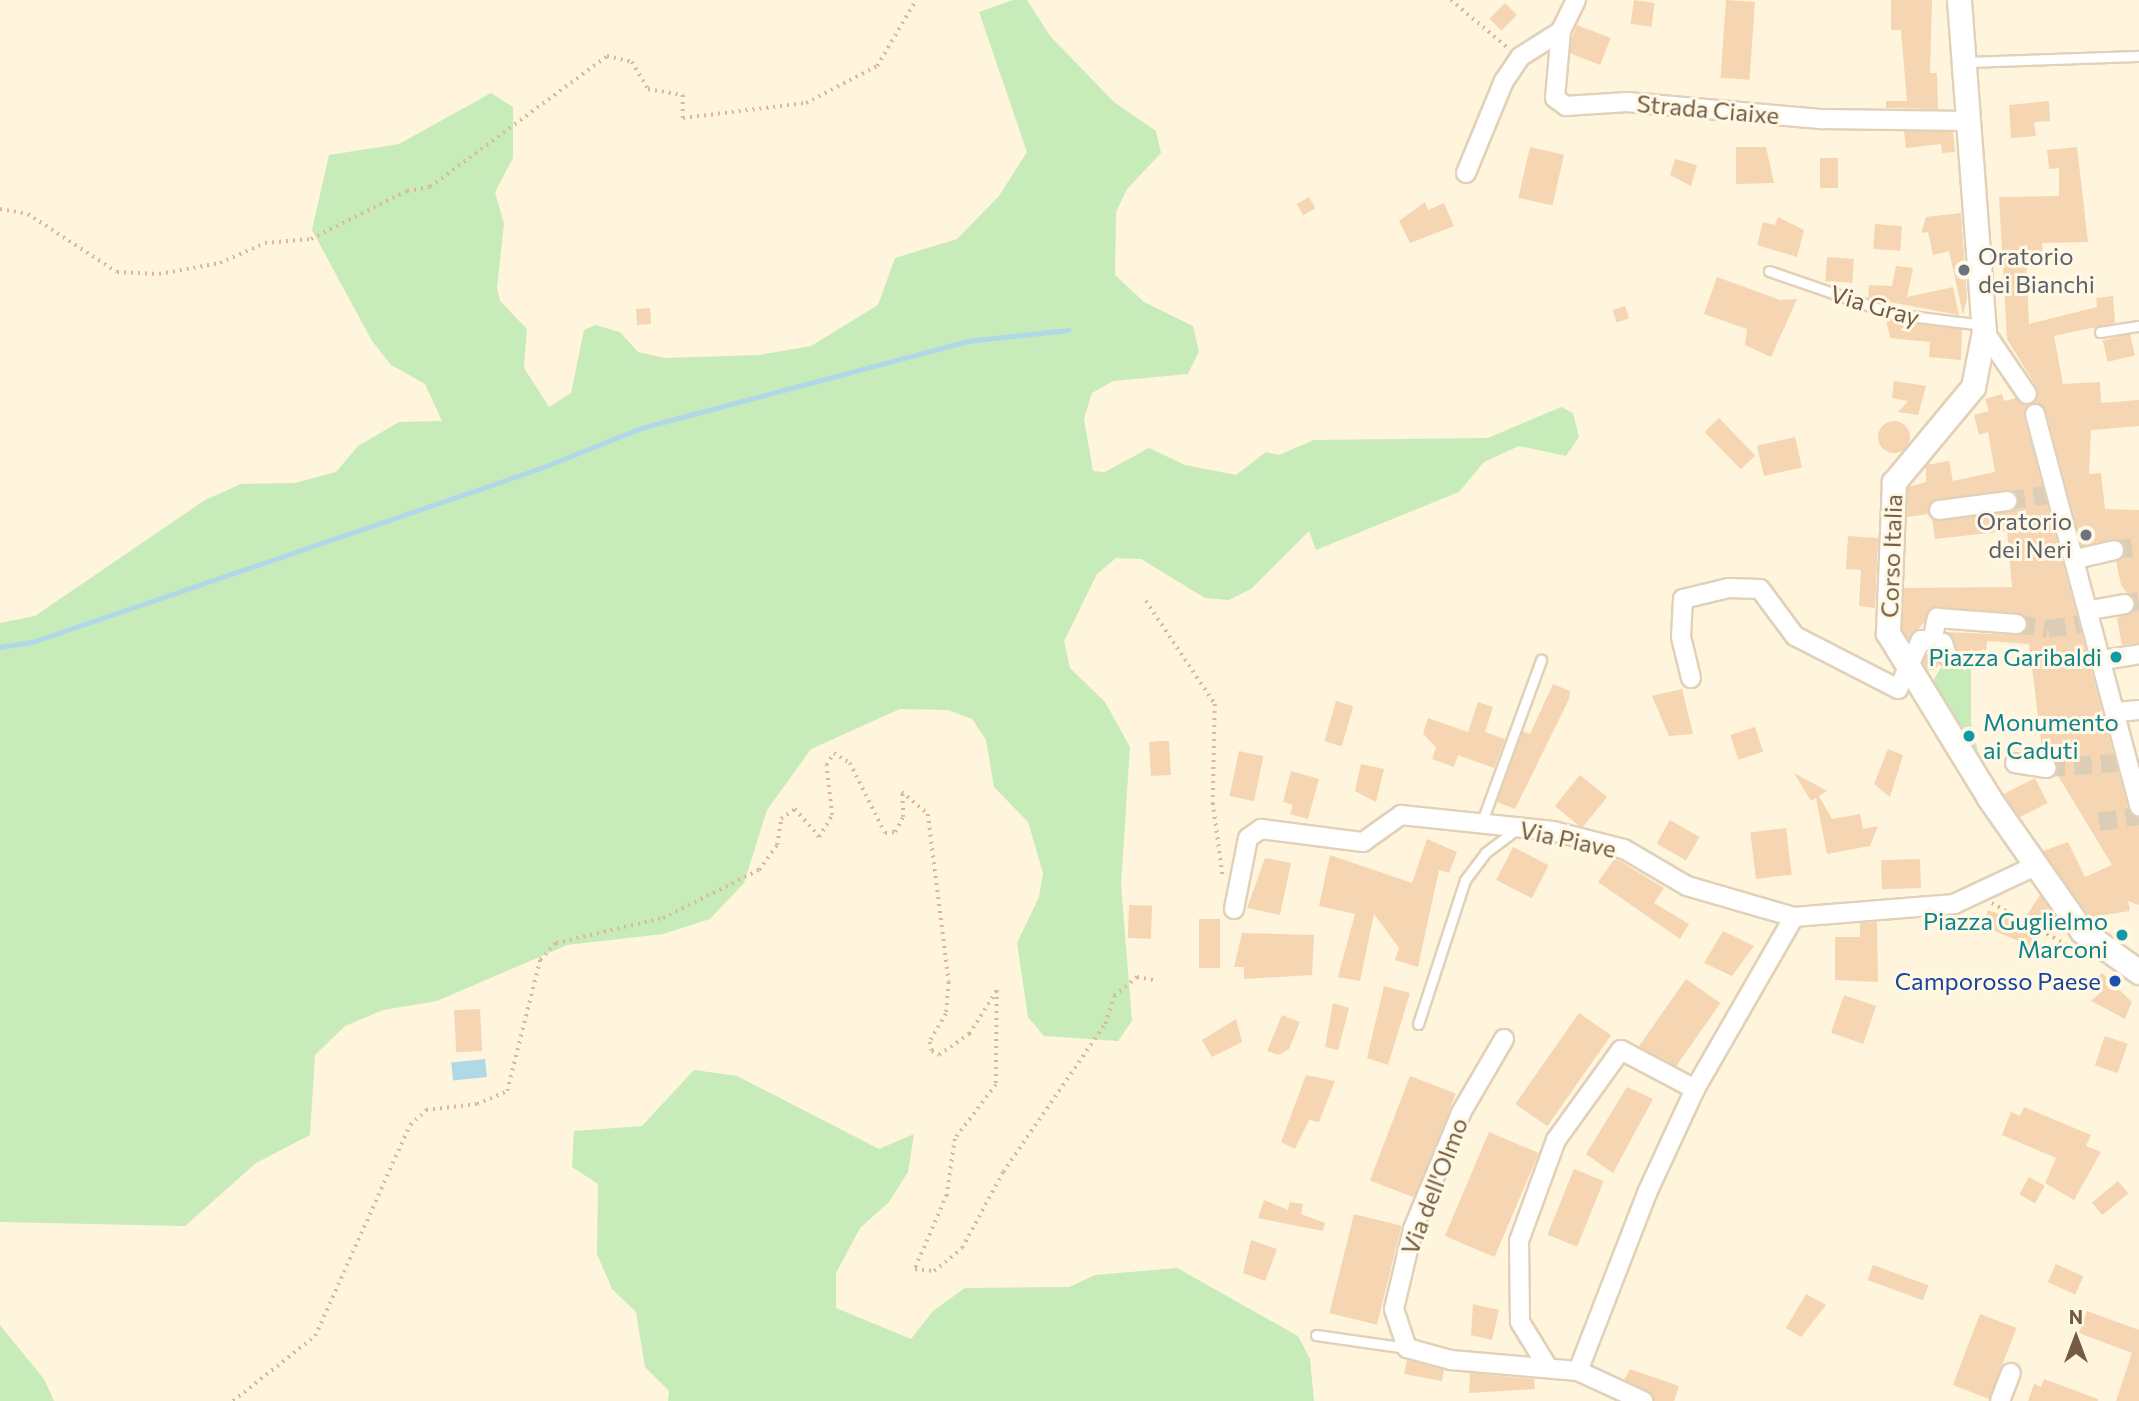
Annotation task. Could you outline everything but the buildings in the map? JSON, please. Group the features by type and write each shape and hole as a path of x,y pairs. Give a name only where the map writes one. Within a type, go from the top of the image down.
{"main road":[{"name":"Corso Italia","path":"1959,0 1984,328 1973,387 1894,482 1887,615 1892,645 2035,866 2082,930 2139,972"}],"street":[{"name":"Strada Ciaixe","path":"1576,0 1561,31 1555,98 1566,106 1627,102 1824,119 1967,121"},
{"path":"1466,173 1520,57 1561,31"},
{"path":"1984,328 2010,358 2027,394"},
{"path":"2035,414 2055,494 2091,610 2116,712 2134,761 2139,806"},
{"path":"1939,510 2007,501"},
{"path":"2075,556 2114,550"},
{"path":"1691,678 1681,637 1683,600 1752,585 1795,636 1891,688 1901,688 1921,640 1942,643 1947,655"},
{"path":"2091,610 2124,604"},
{"path":"1932,641 1937,618 2017,624"},
{"path":"2103,660 2139,654"},
{"path":"2116,712 2139,710"},
{"path":"2015,763 2047,768"},
{"name":"Via Piave","path":"1234,909 1248,838 1261,829 1363,842 1401,816 1518,828 1624,849 1687,886 1794,917 1954,904 2035,866"},
{"path":"1578,1371 1647,1193 1695,1088 1794,917"},
{"name":"Via dell'Olmo","path":"1407,1348 1394,1309 1413,1229 1461,1113 1504,1039"},
{"path":"1547,1366 1520,1322 1519,1241 1556,1140 1620,1050 1695,1088"},
{"path":"1407,1348 1451,1360 1547,1366 1578,1371 1643,1401"},
{"path":"2000,1401 2011,1373"}],"lane":[{"path":"1963,62 2139,56"},
{"name":"Via Gray","path":"1769,271 1894,314 1984,328"},
{"path":"2100,332 2139,326"},
{"path":"1481,824 1541,660"},
{"path":"1418,1024 1465,880 1485,853 1518,828"},
{"path":"1316,1335 1407,1348"}],"path":[{"path":"0,209 28,214 117,272 159,274 220,263 265,243 311,239 407,191 430,187 607,56 632,62 648,89 683,95 683,118 806,103 877,66 916,0"},
{"path":"1451,0 1520,57"},
{"path":"1146,601 1215,704 1213,803 1220,871 1234,909"},
{"path":"233,1401 316,1336 410,1125 426,1110 477,1104 507,1091 517,1072 528,992 540,960 556,943 663,918 759,870 777,845 781,819 795,808 819,837 829,829 826,765 834,752 850,763 885,833 895,832 903,817 902,792 928,814 949,982 946,1014 930,1042 932,1051 939,1055 969,1034 997,990 996,1085 955,1139 947,1195 915,1269 934,1271 962,1248 1003,1172 1105,1024 1114,996 1137,977 1154,980"},
{"path":"1974,895 2079,953"}],"green space":[{"path":"1013,0 1027,0 1050,36 1114,102 1156,131 1161,153 1127,189 1116,212 1115,275 1144,302 1193,326 1199,351 1188,374 1113,381 1092,393 1084,419 1093,471 1105,472 1149,448 1185,465 1236,475 1266,452 1279,455 1314,440 1488,438 1561,407 1573,413 1579,437 1566,456 1519,446 1484,462 1459,492 1316,550 1309,531 1251,589 1229,600 1205,598 1141,559 1116,558 1097,574 1064,641 1070,668 1105,702 1130,747 1121,884 1132,1021 1118,1041 1044,1036 1028,1017 1017,943 1039,897 1043,873 1028,822 994,787 986,740 972,719 948,710 900,709 811,749 767,810 744,883 710,919 663,934 567,945 437,1001 383,1010 345,1026 315,1055 310,1135 256,1163 185,1226 0,1222 0,623 35,616 205,500 241,484 295,483 336,472 358,446 399,422 442,421 425,384 391,365 372,341 312,230 329,155 399,144 491,93 513,107 513,158 495,192 504,224 497,288 500,301 527,329 524,368 549,407 571,393 584,330 595,325 620,332 638,352 664,358 759,355 811,346 878,305 895,258 957,239 999,196 1027,152 979,12"},
{"path":"1947,657 1971,657 1971,722 1981,765 1930,686"},
{"path":"694,1070 737,1076 879,1149 914,1134 908,1172 889,1202 860,1228 836,1273 836,1308 911,1339 933,1311 965,1288 1069,1287 1095,1275 1177,1268 1298,1336 1310,1359 1314,1401 668,1401 669,1391 645,1367 636,1312 612,1289 597,1254 598,1184 572,1167 574,1131 642,1126"},
{"path":"0,1325 44,1379 54,1401 0,1401"}],"water":[{"path":"485,1059 487,1077 453,1080 451,1063"}],"waterway":[{"path":"0,647 32,642 541,468 641,428 967,341 1068,330"}],"tunnel":[{"path":"2007,501 2053,494"},
{"path":"2114,550 2139,547"},
{"path":"2124,604 2139,601"},
{"path":"2017,624 2048,629 2094,622"},
{"path":"2047,768 2129,762"},
{"path":"2099,822 2139,816"}],"place":[{"name":"Oratorio dei Bianchi","path":"1964,270"},
{"name":"Oratorio dei Neri","path":"2086,535"},
{"name":"Piazza Garibaldi","path":"2116,657"},
{"name":"Monumento ai Caduti","path":"1969,736"},
{"name":"Piazza Guglielmo Marconi","path":"2122,935"},
{"name":"Camporosso Paese","path":"2115,981"}]}
